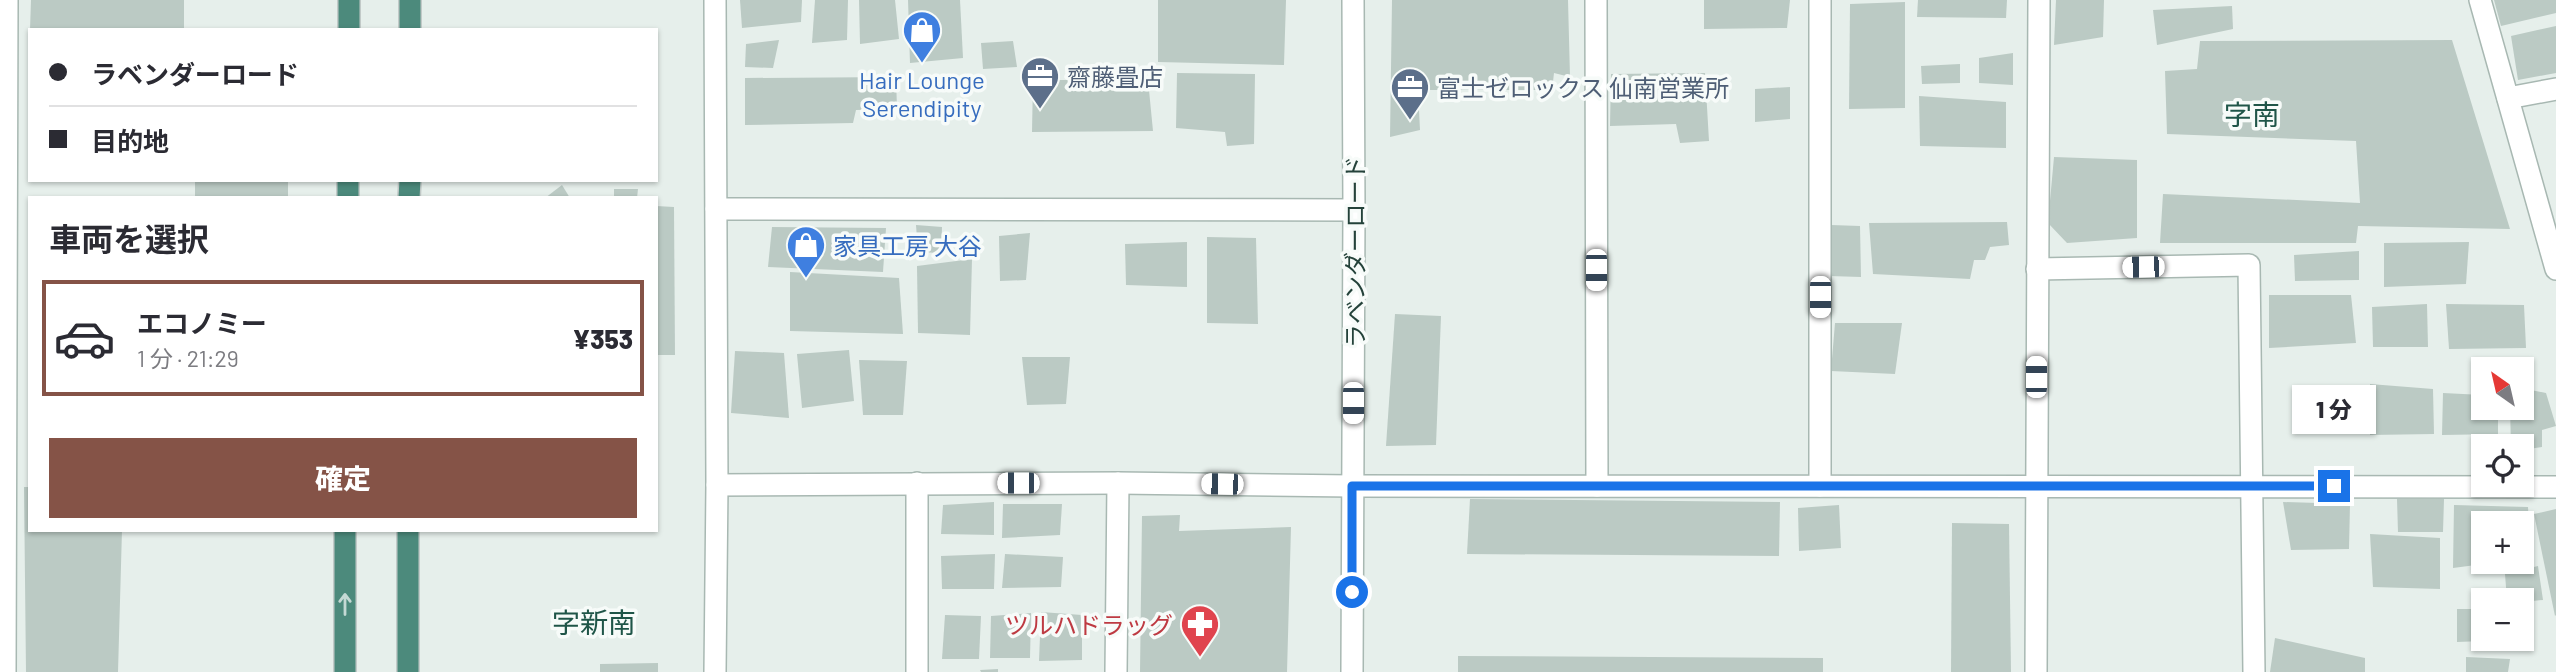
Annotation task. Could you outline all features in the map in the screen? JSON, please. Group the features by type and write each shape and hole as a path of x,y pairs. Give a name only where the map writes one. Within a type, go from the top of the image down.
{"highway":[{"path":"349,0 349,28"},
{"path":"410,0 410,28"},
{"path":"345,532 345,672"},
{"path":"408,532 408,672"}],"street":[{"path":"5,672 3,477 6,0"},
{"path":"715,0 715,672"},
{"name":"ラベンダーロード","path":"1352,672 1353,0"},
{"path":"1596,0 1597,486"},
{"path":"1820,0 1820,486"},
{"path":"2036,672 2039,0"},
{"path":"2480,0 2556,269"},
{"path":"2508,98 2556,89"},
{"path":"716,209 1354,211"},
{"path":"2037,269 2249,265 2254,672"},
{"path":"917,483 917,672"},
{"path":"717,485 1118,483 1352,486 2556,487"},
{"path":"1116,672 1118,483"}],"building":[{"path":"31,0 184,0 184,28 30,28"},
{"path":"740,0 802,0 801,22 742,28"},
{"path":"815,0 848,0 847,40 812,43"},
{"path":"859,0 895,0 899,39 860,44"},
{"path":"908,0 960,0 963,58 910,63"},
{"path":"1158,0 1286,0 1284,65 1158,62"},
{"path":"1392,0 1568,0 1570,77 1554,73 1552,90 1418,90 1420,130 1390,137"},
{"path":"1704,0 1790,0 1787,28 1704,29"},
{"path":"1918,0 2007,0 2006,18 1917,17"},
{"path":"2056,0 2104,0 2103,37 2054,45"},
{"path":"2494,0 2556,0 2556,13 2501,26"},
{"path":"1905,2 1905,108 1849,109 1850,4"},
{"path":"2232,6 2233,29 2157,45 2153,10"},
{"path":"2556,26 2556,73 2518,80 2511,36"},
{"path":"779,40 773,68 745,67 746,44"},
{"path":"2452,40 2510,229 2358,226 2356,243 2160,243 2163,194 2360,203 2356,141 2167,134 2165,71 2197,69 2200,41"},
{"path":"1013,41 1017,67 983,69 981,43"},
{"path":"2013,53 2013,85 1979,83 1979,58"},
{"path":"1960,64 1960,83 1922,84 1921,66"},
{"path":"1177,73 1255,74 1254,144 1227,146 1225,132 1176,128"},
{"path":"1705,73 1709,141 1680,143 1676,124 1610,126 1611,74"},
{"path":"896,77 897,109 856,110 853,123 745,125 745,78"},
{"path":"1033,80 1148,80 1153,131 1032,132"},
{"path":"1790,87 1790,119 1755,122 1755,89"},
{"path":"1919,96 2006,102 2006,148 1920,146"},
{"path":"2054,157 2137,160 2137,238 2067,243 2048,223"},
{"path":"195,182 288,182 288,196 195,196"},
{"path":"562,185 569,196 548,196"},
{"path":"614,189 638,189 637,196 614,196"},
{"path":"658,206 674,207 675,355 658,355"},
{"path":"2007,222 2009,245 1990,247 1985,260 1974,260 1970,279 1873,274 1869,223"},
{"path":"916,225 942,227 941,253 918,252"},
{"path":"1831,225 1860,226 1861,277 1829,276"},
{"path":"772,227 886,228 883,272 768,267"},
{"path":"1030,233 1026,280 1000,281 999,236"},
{"path":"1207,237 1256,238 1258,324 1207,323"},
{"path":"1187,242 1187,287 1126,285 1125,244"},
{"path":"2469,242 2466,284 2384,287 2384,243"},
{"path":"2359,251 2359,280 2295,281 2294,255"},
{"path":"972,259 970,335 918,333 917,266"},
{"path":"790,272 899,278 903,334 790,331"},
{"path":"2269,295 2351,295 2356,343 2269,348"},
{"path":"2427,304 2428,347 2373,347 2372,307"},
{"path":"2446,304 2524,305 2526,348 2449,349"},
{"path":"1395,314 1441,316 1436,445 1386,446"},
{"path":"1835,323 1902,323 1895,374 1831,371"},
{"path":"849,350 854,401 802,408 797,354"},
{"path":"735,351 784,353 789,418 731,413"},
{"path":"1022,357 1070,357 1066,404 1027,405"},
{"path":"859,360 907,361 903,415 863,415"},
{"path":"2370,384 2433,389 2434,434 2370,435"},
{"path":"2534,391 2546,393 2556,426 2542,430 2542,447 2534,448 2534,434 2511,434 2510,420 2534,420"},
{"path":"2443,393 2471,394 2471,420 2498,420 2498,434 2442,435"},
{"path":"24,487 28,487 28,532 122,532 118,672 26,672"},
{"path":"1470,499 1780,502 1779,556 1467,554"},
{"path":"2397,499 2444,499 2443,532 2398,532"},
{"path":"994,502 994,535 941,534 943,505"},
{"path":"2283,502 2350,504 2349,549 2291,550"},
{"path":"1003,504 1062,504 1060,535 1002,538"},
{"path":"1839,505 1841,548 1799,551 1798,508"},
{"path":"2454,505 2528,507 2528,511 2471,511 2471,566 2453,568"},
{"path":"2556,509 2555,616 2534,514"},
{"path":"1180,515 1179,531 1291,527 1287,672 1140,672 1142,516"},
{"path":"1952,523 2009,524 2011,672 1951,672"},
{"path":"2370,534 2440,538 2440,589 2373,587"},
{"path":"995,554 994,589 942,589 941,556"},
{"path":"1005,554 1063,557 1061,587 1002,588"},
{"path":"2538,566 2543,600 2534,601 2534,588 2506,588 2505,574 2534,574 2534,567"},
{"path":"2457,609 2471,609 2471,641 2457,642"},
{"path":"1041,612 1082,615 1082,660 1039,661"},
{"path":"1031,613 1030,658 990,658 991,616"},
{"path":"945,615 981,616 979,659 942,659"},
{"path":"2275,638 2365,658 2365,672 2270,672"},
{"path":"1458,656 1823,658 1823,672 1458,672"},
{"path":"2466,657 2510,659 2508,672 2466,672"},
{"path":"658,663 658,672 600,672 600,664"},
{"path":"998,669 998,672 980,670"}],"place":[{"name":"Hair Lounge Serendipity","path":"922,64"},
{"name":"齋藤畳店","path":"1040,110"},
{"name":"富士ゼロックス 仙南営業所","path":"1410,121"},
{"name":"家具工房 大谷","path":"806,279"},
{"name":"ツルハドラッグ","path":"1200,658"}],"district":[{"name":"字南","path":"2252,114"},
{"name":"字新南","path":"594,622"}],"route":[{"path":"1352,592 1352,486 2334,486"}]}
